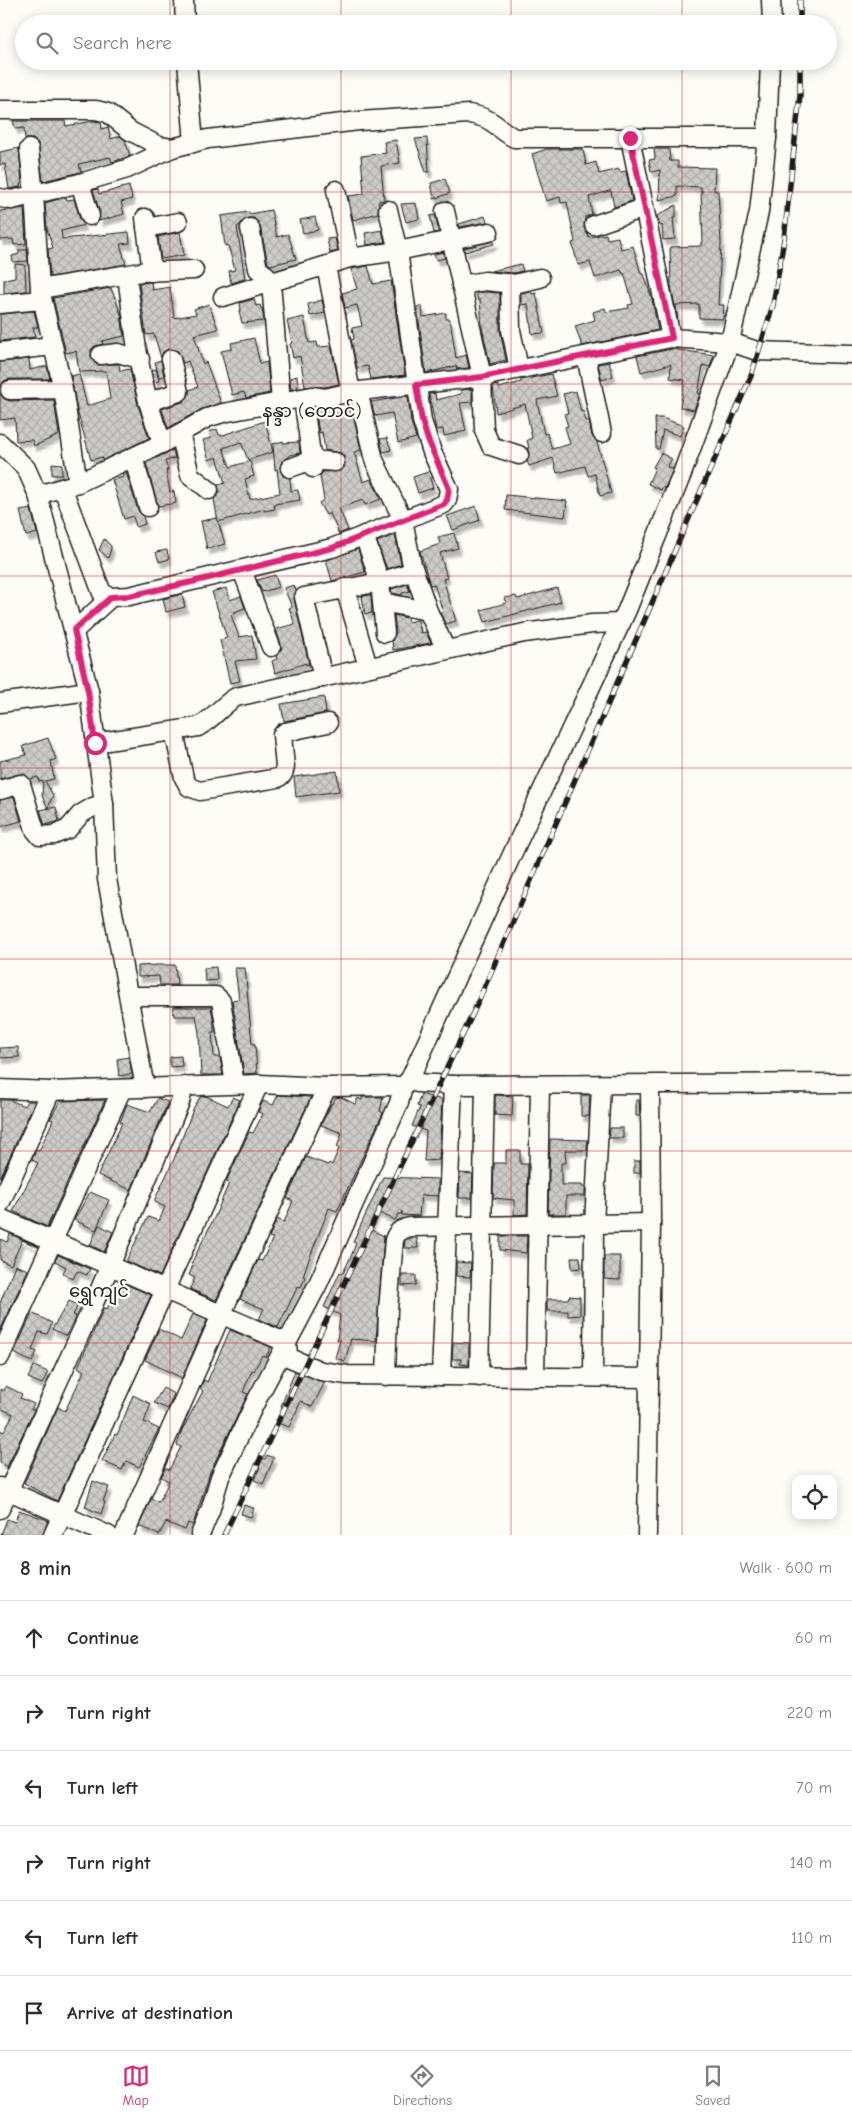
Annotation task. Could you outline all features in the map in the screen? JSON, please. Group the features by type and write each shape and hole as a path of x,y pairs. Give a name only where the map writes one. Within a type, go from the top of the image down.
{"street":[{"path":"184,0 185,15"},
{"path":"771,0 772,15"},
{"path":"188,70 194,144"},
{"path":"200,1535 210,1511 220,1477 254,1405 335,1247 407,1082 621,623 682,474 730,342 759,212 767,138 770,70"},
{"path":"0,110 96,110 108,113 130,131 159,146 172,148"},
{"path":"0,198 12,200 80,184 128,170 172,148 208,139 359,121 469,114 480,115 497,124 514,138 767,138"},
{"path":"630,138 672,338"},
{"path":"29,149 41,295 63,389 70,486 102,593 111,597 129,596 332,548 444,504 447,500 449,489 432,452 422,421 398,251 388,210"},
{"path":"80,184 90,216"},
{"path":"336,190 350,258"},
{"path":"594,224 644,208"},
{"path":"445,211 482,377 484,430 491,446 519,455"},
{"path":"152,272 145,223 178,222"},
{"path":"250,228 258,268 271,282 281,402"},
{"path":"223,297 350,258 398,251 489,232"},
{"path":"326,266 354,392 374,460 403,520 414,571 428,611 446,650"},
{"path":"0,304 127,275 194,270"},
{"path":"127,275 148,402 163,443"},
{"path":"461,284 485,281 510,283 540,278"},
{"path":"510,283 511,330 518,370"},
{"path":"38,496 70,486 133,457 163,443 206,418 312,396 325,398 354,392 482,377 672,338 730,342 758,351 852,354"},
{"path":"0,352 52,346"},
{"path":"101,355 118,353 140,360"},
{"path":"586,356 602,433"},
{"path":"148,402 178,392 171,359"},
{"path":"10,390 63,389"},
{"path":"302,398 313,464"},
{"path":"180,433 190,475 209,490"},
{"path":"0,443 26,468 38,496 74,630 88,691 104,804 107,879 145,1088"},
{"path":"428,470 432,452"},
{"path":"133,457 148,507"},
{"path":"290,468 335,462"},
{"path":"364,535 380,582 385,633"},
{"path":"242,570 271,647"},
{"path":"323,678 304,597 380,582 414,571"},
{"path":"345,588 368,667"},
{"path":"74,630 111,597"},
{"path":"382,602 428,611"},
{"path":"95,743 198,727 208,721 228,701 236,697 524,633 592,624 621,623"},
{"path":"0,703 88,691"},
{"path":"174,731 184,778 189,788 200,791 278,778 283,774 284,767 282,735 285,732 328,723"},
{"path":"0,790 22,784 34,830 40,836 54,835 68,829 80,814 104,804"},
{"path":"129,996 216,996 221,1001 235,1084"},
{"path":"0,1089 51,1091 235,1084 328,1087 407,1082 453,1085 852,1083"},
{"path":"54,1535 259,1084"},
{"path":"442,1376 453,1085"},
{"path":"478,1376 485,1085"},
{"path":"535,1377 540,1085"},
{"path":"593,1377 594,1225 601,1085"},
{"path":"647,1535 651,1223 650,1085"},
{"path":"0,1509 4,1488 91,1310 180,1102 184,1086"},
{"path":"124,1535 221,1315 328,1087"},
{"path":"0,1357 122,1089"},
{"path":"0,1204 51,1091"},
{"path":"0,1218 287,1343"},
{"path":"386,1376 388,1310 394,1240 397,1232 410,1227 651,1223"},
{"path":"287,1343 288,1357 321,1371 347,1375 649,1378"},
{"path":"4,1488 108,1535"}],"building":[{"path":"13,121 65,121 66,126 93,121 101,122 102,129 108,127 111,139 120,136 125,140 130,156 112,162 110,157 79,164 81,172 43,181 38,143 33,139 25,139 24,128 15,129"},
{"path":"427,138 429,172 426,172 415,139"},
{"path":"396,140 400,163 381,166 384,200 379,201 378,213 353,220 348,196 364,194 361,156 386,153 384,142"},
{"path":"19,148 22,183 20,187 9,189 5,164 0,165 0,152"},
{"path":"547,149 583,149 586,165 596,162 599,174 619,169 620,172 626,171 632,201 614,207 611,191 589,197 592,214 585,217 584,228 589,237 606,234 607,239 618,237 621,249 633,246 641,274 644,274 652,299 658,330 582,346 575,326 595,320 593,312 605,308 606,312 629,308 628,305 633,304 624,273 621,270 595,278 590,262 578,265 572,243 575,242 567,202 561,203 560,197 546,201 532,154"},
{"path":"654,149 669,149 670,161 678,161 678,167 715,168 714,191 718,191 721,243 718,305 724,305 723,319 699,318 699,304 676,305 678,321 671,286 670,247 701,246 701,242 703,242 701,192 703,191 701,191 701,187 677,186 677,196 659,200 660,170 651,172 649,160 655,159"},
{"path":"445,179 450,193 434,199 431,183"},
{"path":"129,186 132,199 121,202 124,214 99,221 100,213 93,190 98,189 99,194"},
{"path":"66,197 67,200 74,199 80,219 84,225 61,231 62,239 129,232 130,243 120,244 126,264 50,277 48,249 53,248 47,229 45,203"},
{"path":"416,203 419,219 406,222 401,204"},
{"path":"676,205 676,218 673,218 675,239 663,240 662,225 660,226 657,216"},
{"path":"24,208 26,244 14,245 13,239 0,240 0,211"},
{"path":"271,210 277,237 288,234 296,259 270,265 260,226 254,218 248,218 237,227 245,279 231,283 229,271 235,270 228,245 225,246 221,216"},
{"path":"435,215 439,232 434,233 430,216"},
{"path":"485,216 487,222 460,227 459,224"},
{"path":"315,217 318,230 303,233 300,220"},
{"path":"382,230 385,242 367,245 365,233"},
{"path":"180,232 184,255 161,259 158,237"},
{"path":"335,238 338,251 330,253 327,239"},
{"path":"493,241 494,244 465,252 464,248"},
{"path":"19,250 27,250 28,261 13,262 12,256 19,254"},
{"path":"443,252 445,258 436,260 434,254"},
{"path":"15,264 25,265 26,291 4,293 4,279 15,277"},
{"path":"521,264 523,271 513,273 491,271"},
{"path":"368,266 373,284 391,281 405,375 371,379 368,366 357,368 351,340 354,339 352,328 362,326 357,305 345,308 342,293 357,289 351,269"},
{"path":"151,282 152,290 170,287 174,318 196,314 194,309 209,304 218,329 194,335 203,364 206,362 221,403 202,409 168,428 162,409 183,402 189,395 189,390 198,387 188,361 183,363 178,351 168,349 163,352 161,358 154,334 146,335 139,283"},
{"path":"111,288 121,314 124,336 102,341 103,344 95,346 91,350 91,357 97,365 119,364 120,371 130,369 138,405 149,438 103,460 102,457 91,460 77,410 71,376 79,374 87,406 110,399 106,371 79,372 76,351 66,353 53,298"},
{"path":"531,291 532,294 536,293 544,333 532,334 528,304 521,305 521,293"},
{"path":"476,293 500,293 500,330 506,360 490,364 482,327 480,300 478,301"},
{"path":"254,299 256,306 260,305 262,308 264,321 242,323 239,311 241,311 240,303"},
{"path":"322,300 325,313 310,316 308,304"},
{"path":"422,306 423,317 446,313 446,319 450,319 456,358 466,355 469,368 457,369 456,366 426,373 417,307"},
{"path":"34,311 38,327 33,327 35,337 0,341 0,314"},
{"path":"304,317 309,343 317,342 318,347 331,346 339,384 325,387 305,387 300,356 293,358 287,321"},
{"path":"254,338 260,364 267,362 270,393 246,398 244,392 232,395 221,351 232,349 231,343"},
{"path":"672,349 714,355 710,367 703,365 698,394 700,394 694,410 680,407 685,380 670,378 671,364 641,372 637,356"},
{"path":"29,359 30,370 47,366 50,379 9,379 4,381 0,387 0,362"},
{"path":"161,360 164,376 159,377 155,362"},
{"path":"609,362 613,376 602,380 598,364"},
{"path":"156,369 159,381 154,382 152,370"},
{"path":"551,374 557,396 537,400 544,434 547,433 552,449 570,444 565,427 568,426 564,414 568,413 563,394 576,391 581,412 583,411 586,421 589,421 592,436 597,442 611,493 600,496 595,474 588,476 585,466 557,473 553,458 529,466 527,461 529,453 527,448 529,448 527,440 532,438 525,404 496,413 493,386 498,385 499,388 521,382 521,380"},
{"path":"297,376 298,388 291,389 290,378"},
{"path":"472,389 472,402 460,403 466,431 444,436 443,429 436,430 429,394 435,393 436,400 461,394 461,390"},
{"path":"0,393 4,399 10,401 54,400 59,435 34,446 32,440 16,441 15,418 0,420"},
{"path":"408,396 411,422 416,438 398,443 392,413 375,416 371,402"},
{"path":"315,407 323,408 323,413 330,412 331,414 352,410 361,450 354,452 363,482 371,479 381,499 365,505 363,500 339,508 348,530 339,534 330,513 326,515 319,503 324,500 320,476 323,472 340,471 344,468 345,458 341,453 325,450 322,432 319,433"},
{"path":"655,418 662,418 684,426 680,436 663,430 659,449 656,449"},
{"path":"265,421 273,452 248,460 241,442 223,448 230,467 250,461 254,476 245,479 250,499 280,493 277,469 275,470 273,444 283,441 283,443 299,442 300,453 289,455 289,457 282,461 280,467 283,476 290,478 291,491 298,490 300,500 274,504 275,509 264,511 264,509 218,522 214,499 219,492 218,485 225,483 217,457 209,460 203,440 211,438 209,432 217,429 219,435 223,435"},
{"path":"387,438 391,450 383,452 380,439"},
{"path":"173,450 175,458 165,461 168,470 166,470 170,492 174,491 176,503 158,506 146,463"},
{"path":"661,453 672,459 667,467 673,469 665,488 662,487 661,490 648,484 655,468 653,467"},
{"path":"52,463 62,464 62,475 52,475"},
{"path":"126,472 138,510 143,516 145,524 136,527 133,516 124,519 112,480 123,477 122,474"},
{"path":"428,472 433,488 418,493 413,477"},
{"path":"506,495 567,501 565,517 505,510"},
{"path":"476,506 480,520 453,530 447,516"},
{"path":"31,509 37,533 26,536 20,511"},
{"path":"217,518 225,544 207,549 201,521"},
{"path":"454,533 458,548 440,553 447,578 443,579 456,621 446,624 440,613 443,612 434,584 430,585 420,551 440,544 438,537"},
{"path":"395,535 401,564 387,569 377,542"},
{"path":"104,539 111,546 108,558 99,550"},
{"path":"358,549 365,572 332,581 326,560"},
{"path":"167,550 169,559 159,562 156,552"},
{"path":"275,575 279,587 262,592 257,580"},
{"path":"407,584 410,591 402,593 402,595 392,593 391,589"},
{"path":"294,585 296,591 294,599 309,664 306,665 306,663 275,673 272,661 277,659 276,656 282,648 276,629 295,624 289,608 292,607 284,588"},
{"path":"226,588 230,600 241,596 245,608 231,615 239,637 252,635 256,659 235,661 240,681 230,683 220,640 227,638 212,592"},
{"path":"557,588 561,602 485,622 481,610 506,603 504,598 516,596 517,599"},
{"path":"182,594 185,607 166,612 163,599"},
{"path":"371,595 372,613 365,614 362,596"},
{"path":"394,615 407,618 408,622 418,620 421,633 426,632 431,643 393,650 392,641 396,632"},
{"path":"324,697 326,713 284,721 281,704"},
{"path":"48,738 56,759 51,761 54,779 45,781 53,795 48,808 42,796 43,781 39,782 38,777 30,779 24,774 0,779 0,761 26,755 23,746"},
{"path":"337,771 339,791 296,797 294,777"},
{"path":"14,797 21,821 0,827 0,800"},
{"path":"56,807 59,821 45,825 40,810"},
{"path":"175,965 177,985 160,985 159,976 138,977 138,966"},
{"path":"216,967 217,980 205,981 204,968"},
{"path":"235,968 245,968 252,1044 255,1044 257,1073 244,1074 232,1000 239,999"},
{"path":"173,1007 211,1007 214,1023 214,1032 212,1032 214,1057 220,1057 223,1075 201,1075 199,1033 196,1016 174,1016"},
{"path":"18,1047 19,1057 0,1058 0,1048"},
{"path":"181,1056 182,1066 170,1067 170,1057"},
{"path":"129,1057 132,1074 119,1076 117,1059"},
{"path":"421,1094 442,1100 439,1160 424,1161 426,1131 412,1126 420,1107 417,1106"},
{"path":"278,1095 311,1097 216,1300 190,1289 195,1278 189,1275 193,1265 191,1264 215,1216 229,1183 226,1182 249,1132 253,1133 263,1114 258,1112 263,1101 273,1105"},
{"path":"495,1095 513,1096 512,1116 495,1115"},
{"path":"581,1095 590,1095 589,1116 581,1116"},
{"path":"206,1096 228,1106 233,1097 240,1100 160,1276 126,1261 148,1217 159,1221 165,1207 155,1202 155,1199 174,1159 194,1107 200,1097"},
{"path":"341,1097 355,1104 358,1098 362,1100 362,1097 383,1097 380,1111 383,1113 337,1211 329,1208 306,1267 301,1287 298,1286 278,1327 259,1319 264,1309 240,1299 258,1260 262,1261 273,1238 269,1237 277,1219 284,1222 293,1201 287,1198 306,1157 332,1165 339,1148 337,1147 342,1133 321,1125 335,1098"},
{"path":"158,1098 168,1102 131,1190 98,1175 122,1123 120,1122 127,1104 150,1112"},
{"path":"0,1100 10,1100 24,1106 27,1101 35,1101 0,1178"},
{"path":"105,1100 47,1227 13,1211 38,1163 32,1160 36,1150 39,1151 53,1120 50,1119 60,1101"},
{"path":"636,1100 639,1100 640,1116 636,1116"},
{"path":"610,1128 623,1128 623,1138 609,1138"},
{"path":"550,1139 588,1140 587,1150 565,1150 566,1163 561,1163 561,1185 582,1185 582,1187 585,1187 585,1196 566,1196 566,1214 548,1214"},
{"path":"506,1150 520,1150 520,1164 528,1164 527,1214 514,1215 514,1200 493,1198 494,1163 506,1163"},
{"path":"634,1161 640,1161 640,1173 634,1173"},
{"path":"460,1173 473,1174 472,1198 459,1198"},
{"path":"383,1177 438,1179 438,1196 421,1195 419,1216 402,1215 402,1211 395,1220 377,1212 369,1229 384,1236 376,1341 351,1339 345,1361 335,1358 340,1340 337,1340 340,1315 324,1307 340,1272 343,1273 352,1254 356,1243 353,1242"},
{"path":"90,1192 109,1200 96,1230 74,1220"},
{"path":"99,1225 113,1232 104,1252 90,1245"},
{"path":"10,1234 38,1246 22,1240 11,1265 0,1260 0,1239 7,1242"},
{"path":"500,1236 527,1236 526,1253 500,1250"},
{"path":"417,1238 418,1248 404,1248 405,1240"},
{"path":"58,1255 90,1269 87,1275 77,1271 73,1279 63,1273 66,1267 55,1261"},
{"path":"604,1256 620,1256 620,1280 604,1279"},
{"path":"571,1257 580,1257 581,1268 572,1269"},
{"path":"456,1262 471,1263 470,1277 456,1276"},
{"path":"15,1265 28,1270 0,1331 0,1303"},
{"path":"402,1275 416,1275 416,1285 402,1286"},
{"path":"120,1282 151,1295 57,1501 24,1483 58,1407 65,1411 76,1388 84,1371 78,1367 104,1308 107,1309"},
{"path":"569,1296 580,1297 580,1315 568,1316 568,1311 547,1311 547,1299 568,1299"},
{"path":"69,1301 78,1305 73,1315 76,1316 66,1336 52,1329"},
{"path":"32,1313 52,1323 47,1334 39,1332 32,1350 37,1352 32,1362 14,1353"},
{"path":"193,1314 207,1320 182,1378 145,1360 159,1329 181,1340"},
{"path":"230,1330 271,1347 266,1357 262,1355 254,1371 252,1370 243,1392 248,1394 210,1472 193,1525 188,1523 185,1530 166,1522 159,1535 139,1526 151,1499 159,1502 169,1481 161,1477 166,1468 169,1470 181,1447 177,1445 182,1430 203,1391 200,1389 204,1380 207,1382"},
{"path":"453,1342 469,1343 469,1365 460,1364 461,1359 452,1359"},
{"path":"34,1366 48,1372 42,1384 28,1378"},
{"path":"295,1371 325,1382 312,1407 301,1401 289,1427 277,1423 283,1407 281,1406"},
{"path":"6,1386 22,1394 20,1398 34,1404 31,1409 34,1410 7,1467 0,1463 0,1430 4,1432 13,1414 0,1408 0,1389 4,1391"},
{"path":"163,1388 174,1394 168,1409 154,1403"},
{"path":"133,1395 151,1404 144,1422 159,1429 139,1467 126,1461 122,1470 102,1461 115,1434 117,1435"},
{"path":"267,1455 274,1458 263,1484 254,1480 262,1458 265,1459"},
{"path":"93,1481 109,1487 103,1501 105,1502 101,1514 85,1507"},
{"path":"244,1505 254,1508 251,1517 241,1514"},
{"path":"19,1510 48,1521 43,1535 1,1535 7,1519 15,1522"}],"railway":[{"path":"800,0 800,15"},
{"path":"224,1535 474,1011 751,376 773,305 784,239 800,95 800,70"}],"district":[{"name":"နန္ဒာ (တောင်)","path":"312,411"},
{"name":"ရွှေကျင်","path":"99,1291"}],"route":[{"path":"95,743 88,691 74,630 111,597 129,596 332,548 444,504 447,500 449,489 428,440 422,421 416,385 482,377 672,338 630,138"}]}
